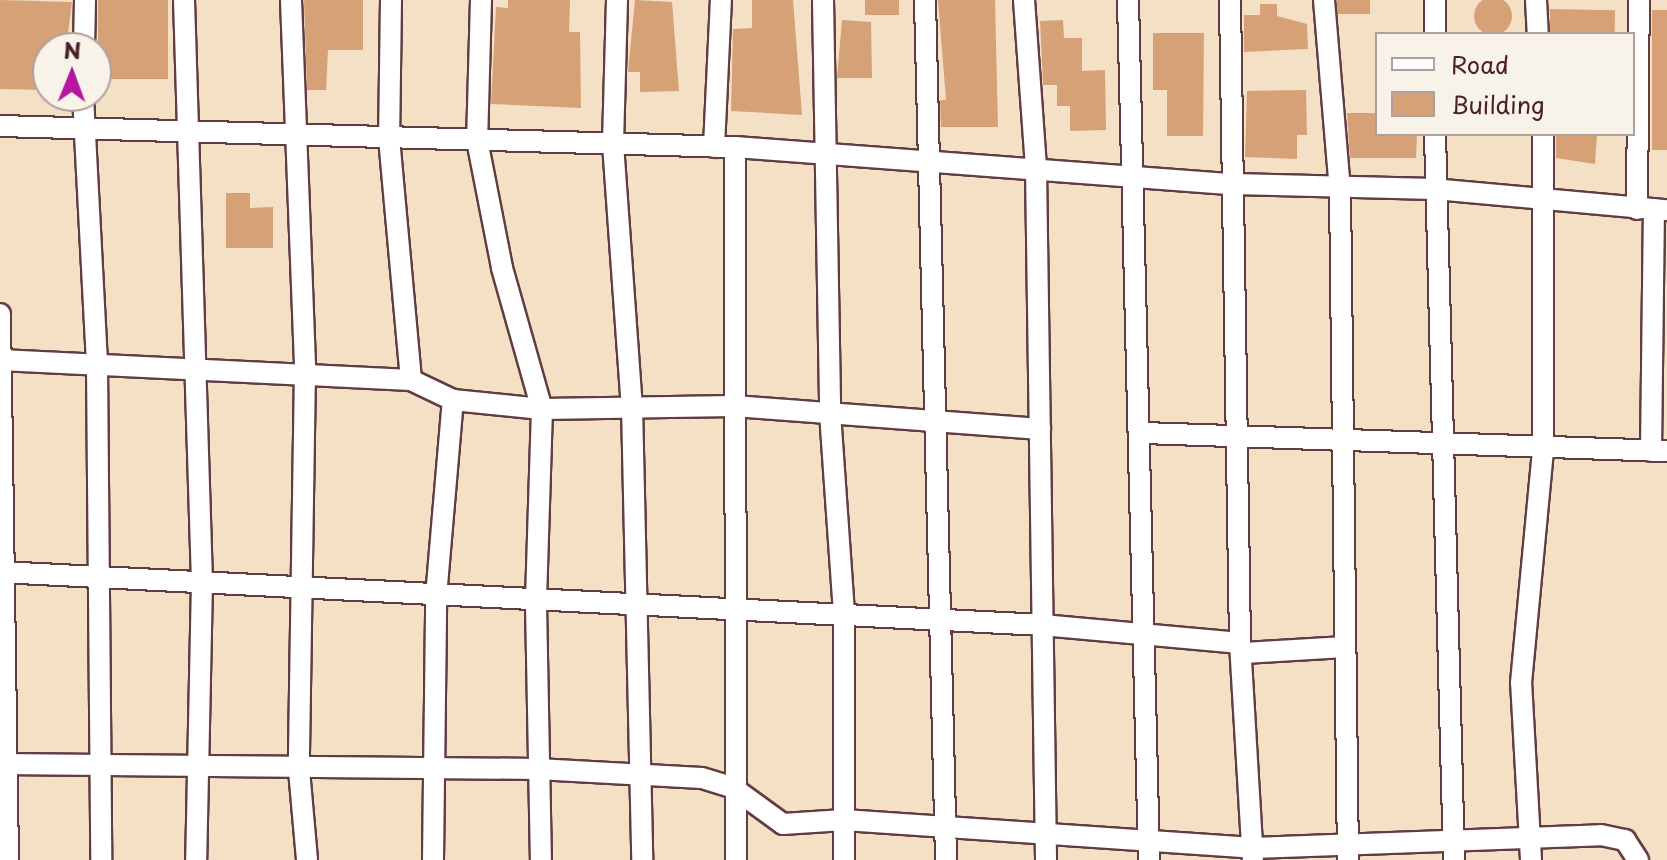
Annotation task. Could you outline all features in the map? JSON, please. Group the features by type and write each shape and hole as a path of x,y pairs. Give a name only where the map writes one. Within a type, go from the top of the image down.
{"street":[{"path":"84,32 85,0"},
{"path":"184,0 185,134 197,366 202,582 196,860"},
{"path":"291,0 292,138 305,371 299,770 307,860"},
{"path":"391,0 389,138 411,380"},
{"path":"481,0 477,140 502,268 542,409 536,604 541,860"},
{"path":"617,0 613,144 632,406 642,860"},
{"path":"721,0 739,614 732,787 736,860"},
{"path":"823,0 830,413 844,614 844,860"},
{"path":"925,0 926,160 933,421 943,620 946,860"},
{"path":"1024,0 1036,168 1046,860"},
{"path":"1128,0 1143,433 1149,851"},
{"path":"1230,0 1232,184 1242,438 1242,648 1253,854"},
{"path":"1324,0 1340,189 1348,850"},
{"path":"1435,0 1435,32"},
{"path":"1536,0 1538,32"},
{"path":"1143,433 1659,451 1652,209 1639,0"},
{"path":"83,112 97,365 101,860"},
{"path":"0,126 292,138 724,147 824,158 926,160 1232,184 1434,189 1652,209"},
{"path":"1435,136 1454,860"},
{"path":"1531,860 1521,683 1543,449 1546,200 1543,136"},
{"path":"0,314 3,764 8,860"},
{"path":"2,360 305,371 411,380 453,400 542,409 734,406 1040,429"},
{"path":"433,860 436,597 453,400"},
{"path":"3,572 300,586 536,604 739,614 844,614 1042,625 1145,633 1242,648 1345,647"},
{"path":"3,764 196,764 299,770 433,767 537,769 638,775 732,787 783,824 844,820 947,832 1046,835 1149,851 1253,854 1348,850 1529,835 1617,837 1637,851 1638,860"}],"building":[{"path":"1486,-1 1500,-1 1510,9 1510,23 1502,32 1484,32 1476,23 1476,9"},
{"path":"0,0 72,2 68,32 32,32 32,90 0,89"},
{"path":"98,0 168,0 168,79 112,79 112,32 98,32"},
{"path":"304,0 363,0 363,50 328,50 326,90 307,90"},
{"path":"508,0 570,0 569,32 580,32 581,108 491,104 496,7 508,8"},
{"path":"635,0 672,2 679,91 640,92 640,72 628,72"},
{"path":"752,0 793,0 802,115 731,111 733,29 752,28"},
{"path":"865,0 899,0 899,15 865,15"},
{"path":"938,0 995,0 998,127 941,127 940,100 946,100"},
{"path":"1337,0 1370,0 1370,14 1337,14"},
{"path":"1260,4 1277,4 1277,16 1307,24 1308,49 1244,52 1244,15 1260,15"},
{"path":"1550,9 1615,10 1615,32 1550,32"},
{"path":"1652,10 1667,10 1667,150 1652,150"},
{"path":"842,20 871,22 872,78 837,78"},
{"path":"1063,20 1064,38 1082,38 1082,71 1105,70 1106,130 1070,131 1070,106 1057,106 1057,85 1043,85 1040,21"},
{"path":"1153,33 1204,33 1203,136 1167,136 1167,90 1153,90"},
{"path":"1306,90 1307,135 1297,135 1297,159 1245,157 1247,91"},
{"path":"1347,113 1375,113 1375,136 1417,136 1416,158 1350,158"},
{"path":"1556,136 1597,136 1595,164 1556,158"},
{"path":"226,193 250,193 250,208 273,207 273,248 226,248"}]}
